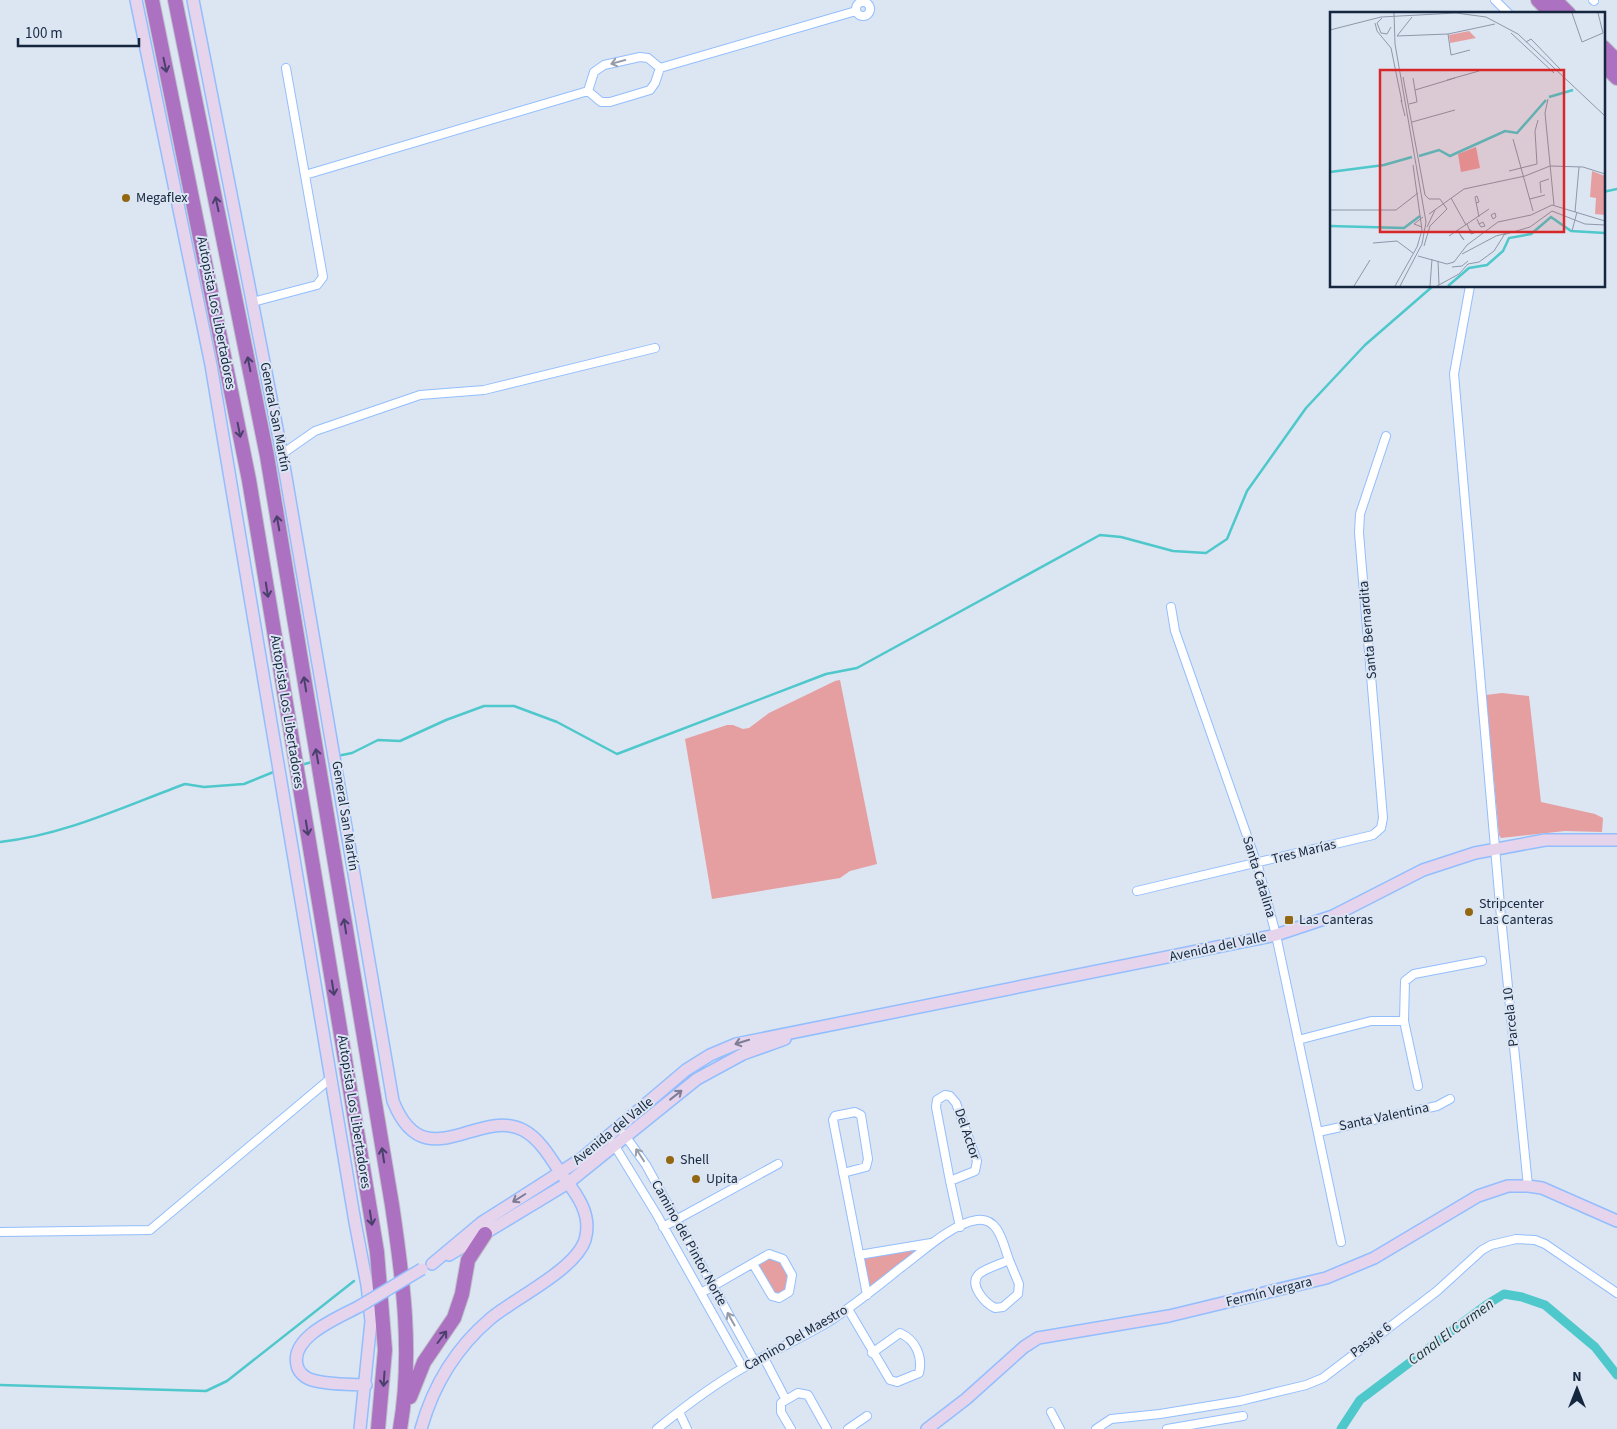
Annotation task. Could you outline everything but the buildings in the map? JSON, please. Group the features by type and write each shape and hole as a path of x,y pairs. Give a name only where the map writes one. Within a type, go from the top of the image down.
{"highway":[{"name":"Autopista Los Libertadores","path":"152,0 233,394 380,1270 385,1350 384,1386 378,1429"},
{"name":"Autopista Los Libertadores","path":"174,0 259,417 402,1274 407,1360 401,1429"},
{"path":"1538,0 1550,12"},
{"path":"1555,0 1567,12"},
{"path":"1604,49 1617,61"},
{"path":"1604,65 1617,78"},
{"path":"401,1429 419,1372 454,1318 462,1294 468,1260 485,1234"}],"street":[{"path":"136,0 208,348 369,1297 370,1334 360,1429"},
{"name":"General San Martín","path":"193,0 282,454 331,732 389,1087 399,1115 415,1131 437,1139 459,1136 494,1125 519,1128 537,1140 568,1183 586,1214 586,1234 580,1250 568,1264 504,1308 470,1338 438,1384 421,1429"},
{"path":"1495,0 1507,12"},
{"path":"660,68 856,11"},
{"path":"588,91 594,72 604,65 640,57 648,58 660,68"},
{"path":"253,302 316,285 321,280 323,274 286,68"},
{"path":"588,91 593,97 604,102 638,94 652,87 660,68"},
{"path":"305,175 588,91"},
{"name":"Parcela 10","path":"1470,288 1454,374 1495,848 1528,1186"},
{"path":"282,454 311,432 420,396 484,390 655,348"},
{"name":"Santa Bernardita","path":"1381,828 1383,818 1360,514 1386,436"},
{"name":"Santa Catalina","path":"1171,607 1175,631 1257,864 1276,935 1341,1242"},
{"name":"Tres Marías","path":"1137,891 1373,835 1381,828"},
{"name":"Avenida del Valle","path":"427,1266 480,1223 581,1160 686,1070 710,1055 750,1040 808,1031 1276,935 1333,916 1439,864 1495,848 1554,840 1617,840"},
{"path":"1418,1086 1404,1022 1404,987 1408,977 1482,960"},
{"path":"1298,1040 1366,1022 1404,1022"},
{"name":"Avenida del Valle","path":"366,1385 313,1380 300,1372 296,1360 300,1345 308,1336 485,1234 568,1183 616,1147 672,1098 709,1072 749,1051 808,1031"},
{"path":"0,1232 150,1230 331,1078"},
{"name":"Del Actor","path":"945,1095 950,1096 956,1102 978,1166 971,1174 950,1181 936,1107 937,1100 945,1095"},
{"name":"Santa Valentina","path":"1318,1132 1437,1106 1450,1098"},
{"path":"843,1173 866,1167 868,1159 861,1115 855,1112 835,1116 833,1120 843,1173 860,1255 867,1295"},
{"name":"Camino del Pintor Norte","path":"620,1126 626,1138 646,1165 755,1362"},
{"name":"Camino del Pintor Norte","path":"608,1137 616,1147 664,1227 743,1368"},
{"path":"664,1227 778,1164"},
{"path":"950,1181 960,1227"},
{"name":"Fermín Vergara","path":"927,1429 966,1399 1024,1347 1038,1338 1169,1316 1326,1278 1374,1258 1478,1196 1508,1186 1528,1186 1548,1191 1617,1221"},
{"name":"Camino Del Maestro","path":"656,1429 743,1368 764,1358 848,1309 933,1242 960,1227 976,1220 987,1220 995,1226 1000,1235 1019,1284 1018,1294 1002,1307 994,1308 981,1297 976,1287 977,1280 979,1274 1009,1260"},
{"name":"Pasaje 6","path":"1096,1429 1111,1419 1160,1414 1248,1399 1306,1386 1323,1378 1437,1291 1491,1244 1516,1239 1535,1240 1545,1244 1617,1293"},
{"name":"Camino Del Maestro","path":"860,1255 933,1242"},
{"path":"700,1293 753,1264 760,1257 769,1254 783,1259 792,1275 789,1292 779,1298 772,1296 753,1264"},
{"path":"848,1309 872,1353 890,1380 897,1382 919,1373 921,1359 907,1336 900,1333 872,1353"},
{"path":"764,1358 786,1400"},
{"path":"791,1429 781,1412 781,1403 798,1393 808,1395 827,1429"},
{"path":"679,1412 687,1429"},
{"path":"1051,1412 1060,1429"},
{"path":"848,1429 867,1416"},
{"path":"1167,1429 1243,1416"}],"shaded area":[{"path":"840,680 877,864 850,871 840,878 712,899 685,739 727,725 743,729 749,728 769,713"},
{"path":"1502,693 1529,696 1541,802 1595,814 1603,818 1602,832 1565,831 1501,838 1499,835 1486,695"},
{"path":"919,1249 869,1288 863,1257"},
{"path":"770,1258 781,1261 789,1274 785,1293 780,1296 774,1294 758,1267 760,1263"}],"waterway":[{"path":"1604,192 1617,189"},
{"path":"337,756 352,753 378,740 400,741 446,720 484,706 514,706 557,722 617,754 826,674 857,668 1100,535 1121,537 1173,551 1206,553 1227,539 1247,491 1306,408 1365,345 1431,288"},
{"path":"301,765 312,762"},
{"path":"0,842 48,833 71,826 185,784 204,787 244,784 276,771"},
{"path":"0,1385 206,1391 227,1381 354,1281"},
{"name":"Canal El Carmen","path":"1341,1429 1360,1400 1486,1305 1504,1294 1522,1297 1545,1305 1595,1347 1617,1375"}],"place":[{"name":"Megaflex","path":"126,198"},
{"name":"Stripcenter Las Canteras","path":"1469,912"},
{"name":"Las Canteras","path":"1289,920"},
{"name":"Shell","path":"670,1160"},
{"name":"Upita","path":"696,1179"}]}
